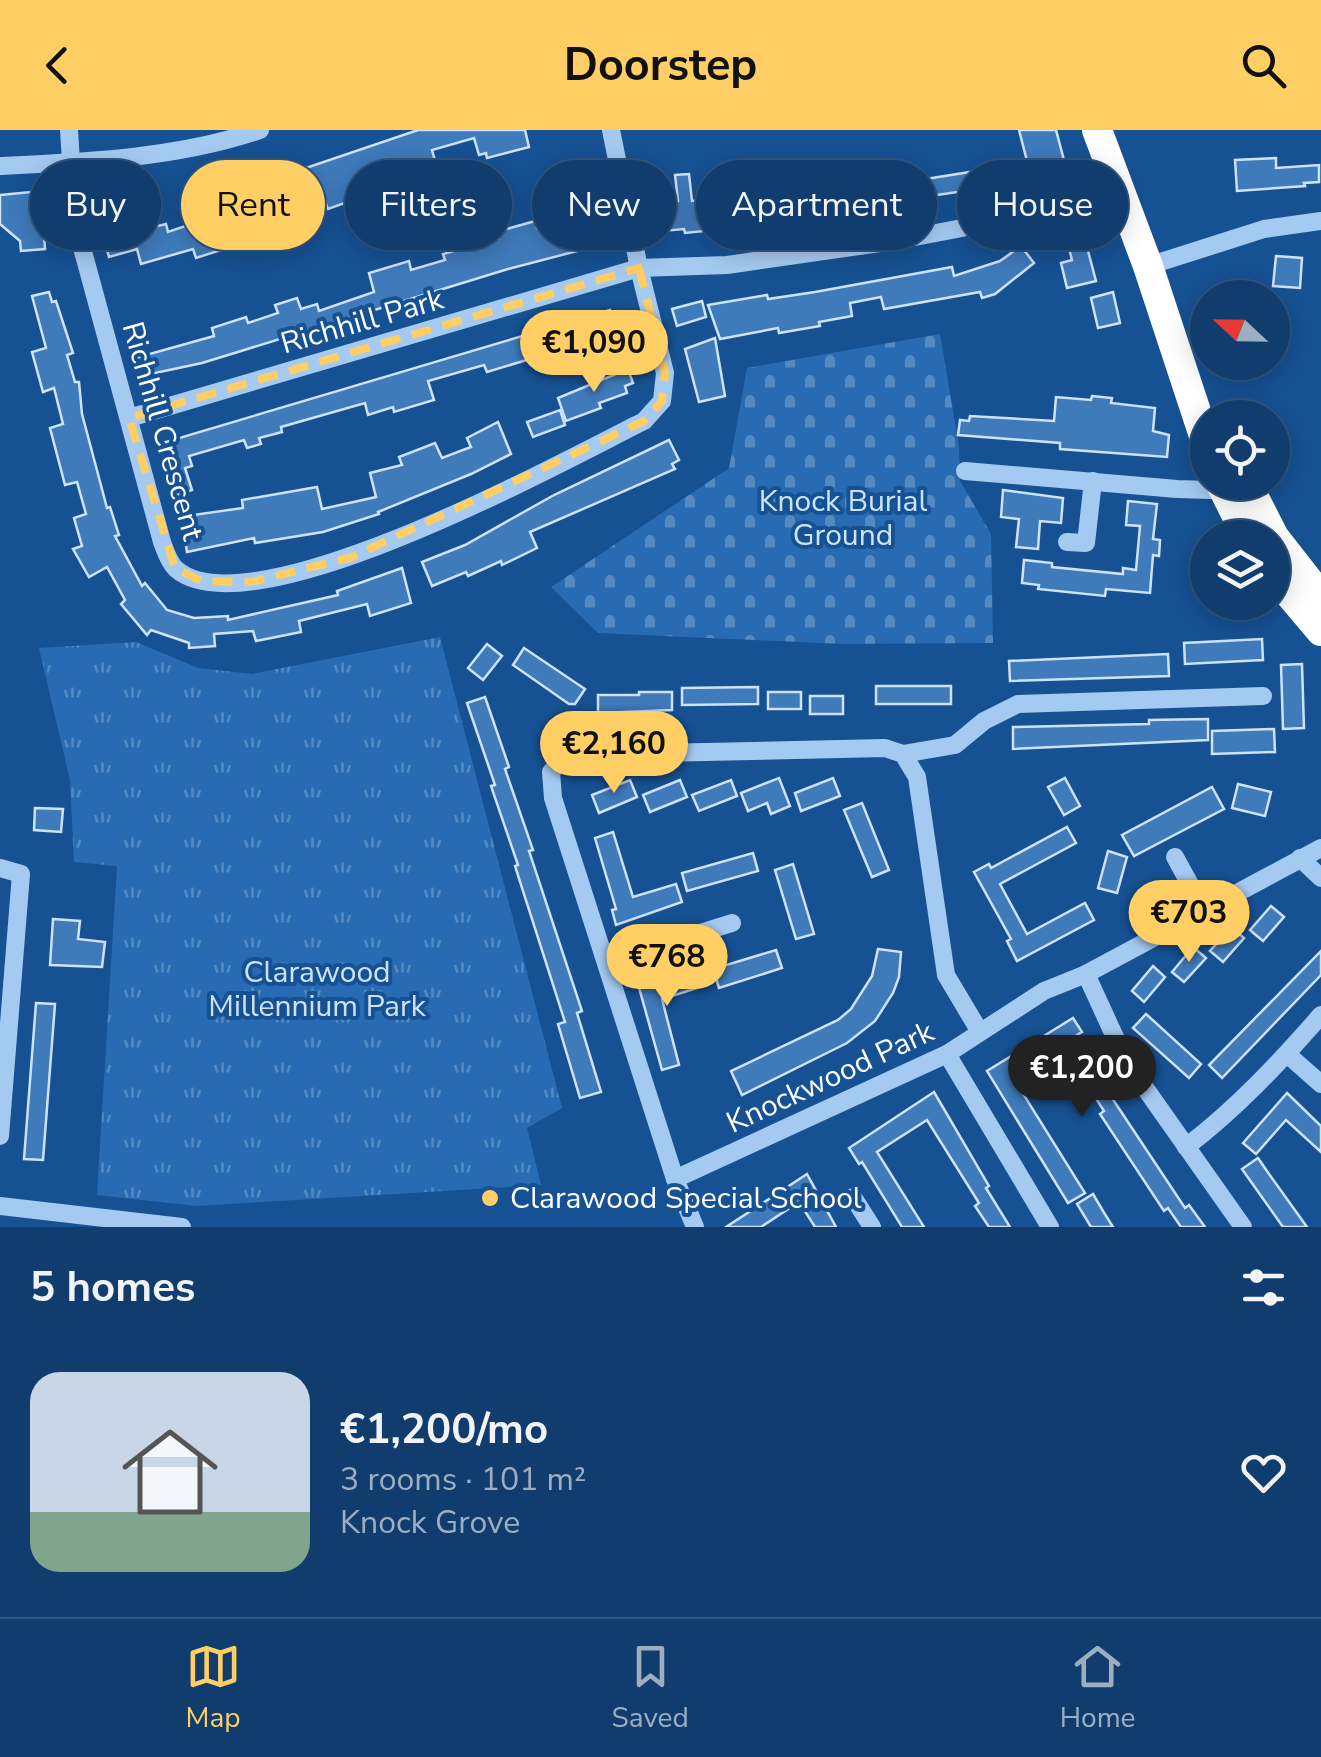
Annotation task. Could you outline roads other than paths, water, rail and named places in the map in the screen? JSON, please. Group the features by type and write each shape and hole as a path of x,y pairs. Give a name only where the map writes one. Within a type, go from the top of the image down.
{"highway":[{"path":"1097,130 1192,400"},
{"path":"1148,266 1208,400"},
{"path":"1244,500 1321,597"},
{"path":"1290,595 1321,631"}],"street":[{"name":"Richhill Crescent","path":"65,160 69,130"},
{"path":"86,160 232,140 260,130"},
{"name":"Richhill Crescent","path":"87,250 162,542 174,568 201,581 251,582 352,557 416,533 644,421 662,402 665,373 638,268 611,130"},
{"path":"0,166 30,164"},
{"path":"1148,266 1264,229 1321,222"},
{"name":"Richhill Park","path":"128,418 638,268 727,265 957,229"},
{"path":"965,471 1190,488"},
{"path":"1066,542 1086,543 1093,480"},
{"path":"694,1227 552,798 551,772 565,755 885,748 903,754 954,745 984,722 1018,704 1262,696"},
{"path":"903,754 916,776 946,975 980,1032"},
{"name":"Knockwood Park","path":"676,1180 947,1054 1044,991 1086,974 1321,848"},
{"path":"1175,857 1204,910"},
{"path":"1300,858 1321,878"},
{"path":"0,868 21,874 0,1136"},
{"path":"607,962 732,923"},
{"path":"1086,974 1126,1061 1243,1227"},
{"path":"1186,1147 1210,1129 1287,1054 1321,1015"},
{"path":"947,1054 1050,1227"},
{"path":"1287,1054 1321,1084"},
{"path":"853,1198 872,1227"},
{"path":"0,1206 40,1219 182,1227"}],"place":[{"name":"Clarawood Special School","path":"490,1198"}],"park label":[{"name":"Knock Burial Ground","path":"843,518"},
{"name":"Clarawood Millennium Park","path":"317,989"}]}
